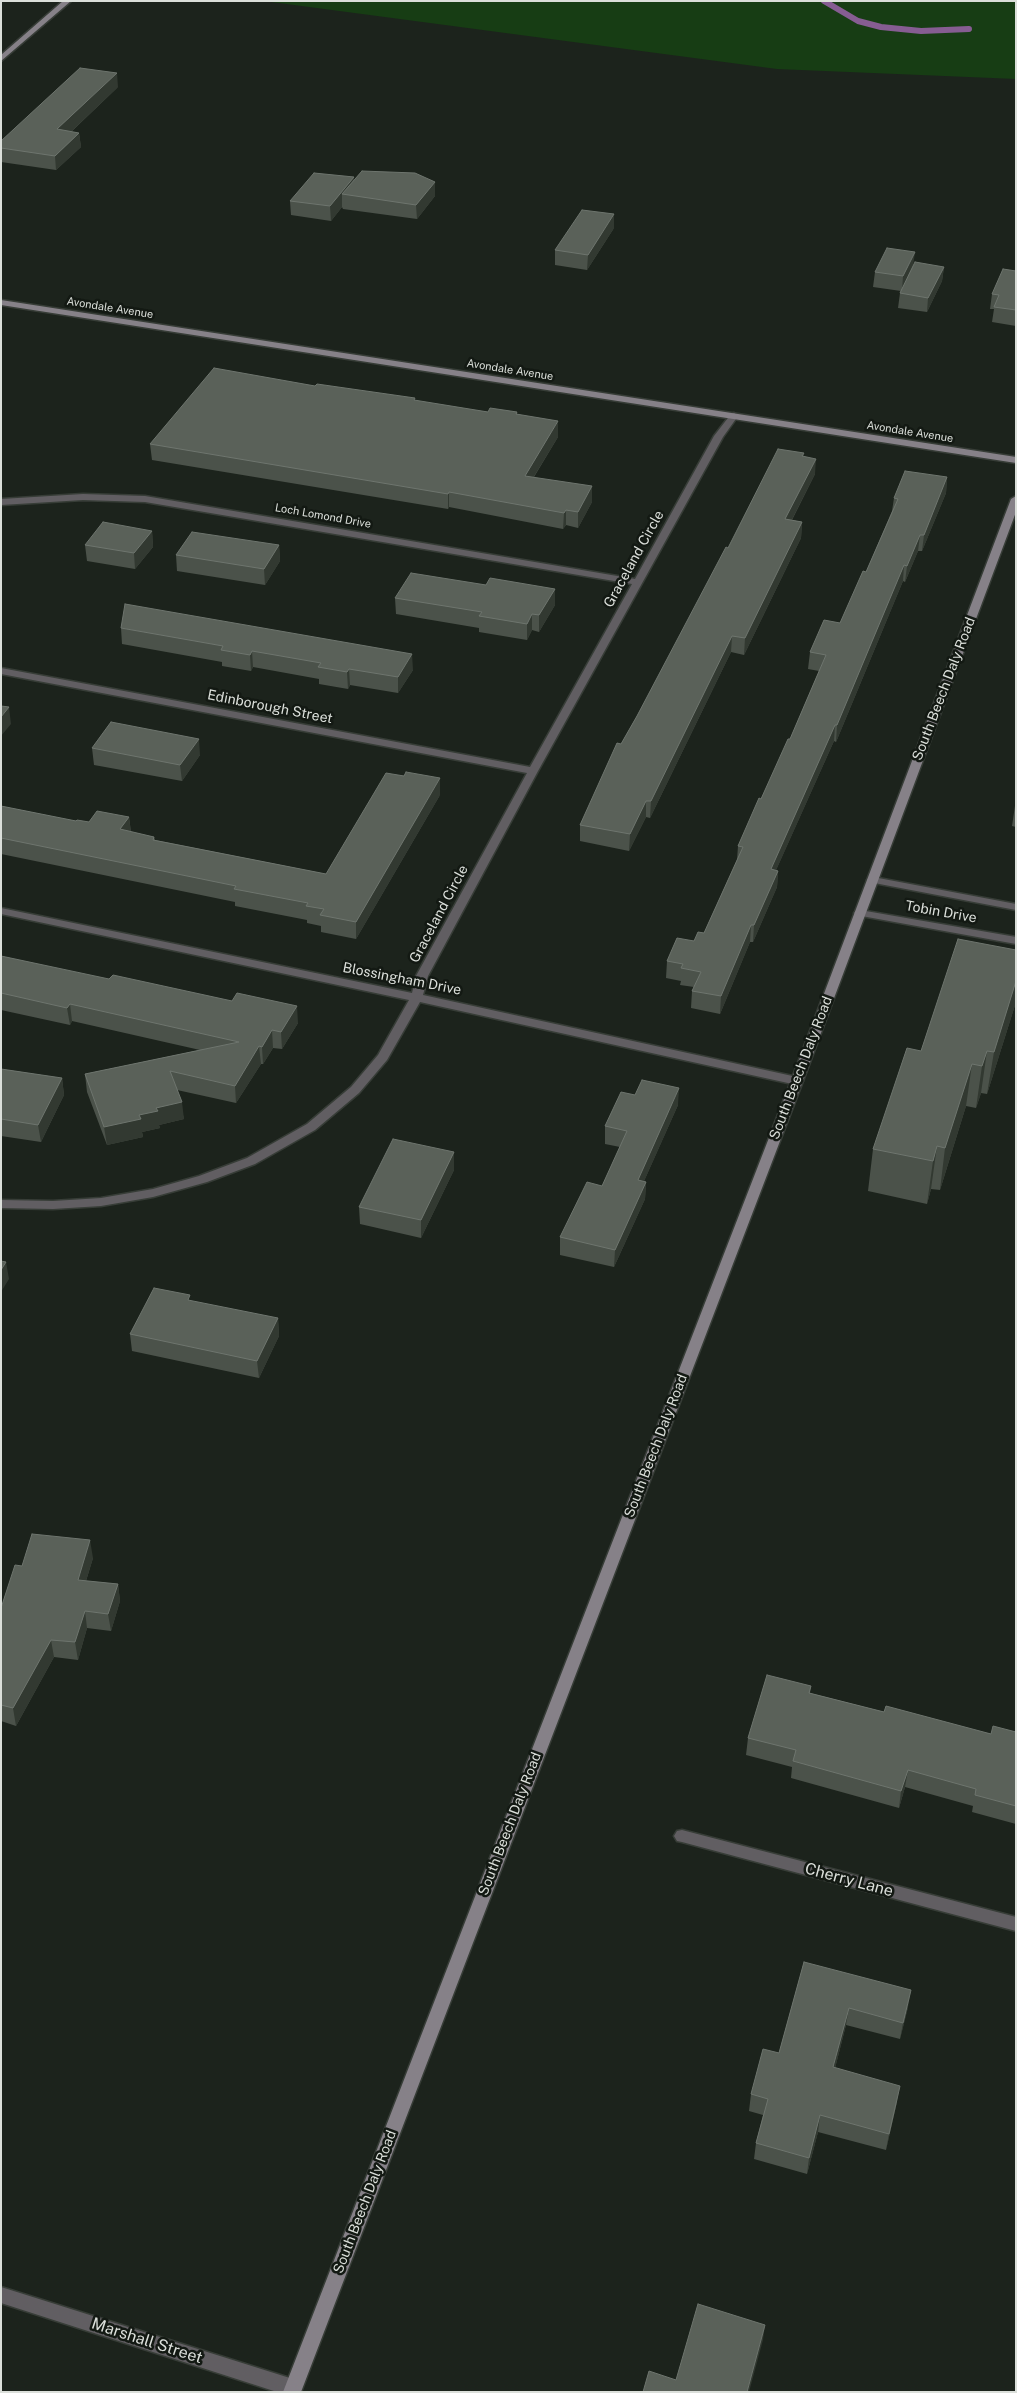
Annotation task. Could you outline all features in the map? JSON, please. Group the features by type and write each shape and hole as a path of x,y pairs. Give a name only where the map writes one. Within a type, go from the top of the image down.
{"street":[{"path":"1,59 68,1"},
{"name":"Avondale Avenue","path":"1,302 1016,460"},
{"name":"Graceland Circle","path":"1,1204 53,1206 101,1202 153,1193 203,1180 251,1161 311,1127 356,1090 383,1057 416,998 422,976 533,770 719,436 734,416"},
{"name":"Loch Lomond Drive","path":"1,502 83,496 145,500 638,582"},
{"name":"South Beech Daly Road","path":"292,2390 797,1081 1016,499"},
{"name":"Edinborough Street","path":"1,671 533,770"},
{"name":"Tobin Drive","path":"873,880 1016,907"},
{"name":"Blossingham Drive","path":"1,911 416,998 797,1081"},
{"name":"Tobin Drive","path":"860,912 1016,941"},
{"name":"Cherry Lane","path":"682,1836 1016,1924"},
{"name":"Marshall Street","path":"1,2295 292,2390"}],"green space":[{"path":"264,1 1016,1 1016,79 777,69"}],"building":[{"path":"80,68 117,73 57,129 79,133 55,156 1,148 1,141"},
{"path":"362,171 415,173 435,182 416,205 342,194"},
{"path":"314,173 354,177 330,206 290,201"},
{"path":"582,210 614,214 588,255 555,250"},
{"path":"887,248 915,252 903,276 875,272"},
{"path":"915,262 944,267 928,298 900,293"},
{"path":"1003,269 1016,271 1016,310 994,307 999,295 992,294"},
{"path":"214,368 315,386 317,384 415,398 414,400 488,412 490,408 517,412 516,414 558,421 525,476 592,486 578,512 566,510 564,513 449,492 448,494 150,444"},
{"path":"778,449 804,453 802,456 816,459 785,519 802,522 745,638 732,636 651,801 646,801 630,834 580,825 617,743 621,744 637,716 726,547 728,548"},
{"path":"905,471 947,477 924,535 920,535 907,566 904,565 837,725 835,725 771,869 778,871 754,925 751,925 721,996 692,991 701,972 681,968 683,964 667,961 677,938 694,941 698,932 704,933 743,847 738,846 759,798 761,799 788,739 790,739 826,655 810,652 824,620 840,623 863,571 866,572 898,499 894,498"},
{"path":"103,522 152,531 134,553 85,545"},
{"path":"192,532 279,545 264,569 176,555"},
{"path":"411,573 486,585 490,578 555,589 539,615 532,614 527,624 479,616 482,612 395,598"},
{"path":"125,604 412,654 398,677 349,669 347,672 318,667 321,663 252,651 250,655 221,650 223,646 121,628"},
{"path":"1,706 9,707 1,717"},
{"path":"111,722 199,739 180,765 92,748"},
{"path":"406,772 440,778 356,922 320,915 324,909 306,906 308,903 234,889 236,886 1,838 1,806 89,822 97,811 129,817 120,829 154,837 153,840 326,874 386,773 404,776"},
{"path":"958,939 1016,950 1016,981 994,1052 987,1051 982,1066 972,1064 945,1148 937,1146 933,1161 873,1149 907,1048 921,1051"},
{"path":"1,956 109,979 113,975 232,1001 237,993 297,1006 281,1032 272,1030 262,1047 259,1046 235,1086 170,1071 182,1102 156,1108 158,1111 139,1115 141,1119 104,1127 85,1074 239,1042 70,1004 67,1008 1,993"},
{"path":"1,1069 62,1078 38,1125 1,1119"},
{"path":"642,1080 679,1088 638,1180 646,1182 615,1250 560,1237 587,1182 602,1186 627,1131 605,1126 621,1092 635,1095"},
{"path":"393,1139 454,1152 421,1220 359,1207"},
{"path":"1,1261 6,1262 1,1270"},
{"path":"154,1288 190,1295 188,1300 278,1318 257,1361 130,1334"},
{"path":"32,1534 90,1540 78,1580 118,1584 108,1614 85,1611 75,1642 51,1640 13,1708 1,1705 1,1608 15,1565 22,1566"},
{"path":"767,1675 811,1686 809,1693 884,1712 886,1706 991,1734 993,1726 1016,1732 1016,1806 975,1795 976,1789 908,1770 901,1791 793,1761 796,1750 748,1738"},
{"path":"804,1962 911,1990 903,2023 849,2008 833,2067 900,2086 889,2134 820,2115 809,2158 756,2143 768,2099 751,2094 763,2049 779,2053"},
{"path":"698,2304 765,2325 747,2392 643,2392 649,2371 676,2380"}],"waterway":[{"path":"824,1 858,21 881,27 921,31 969,29"}]}
